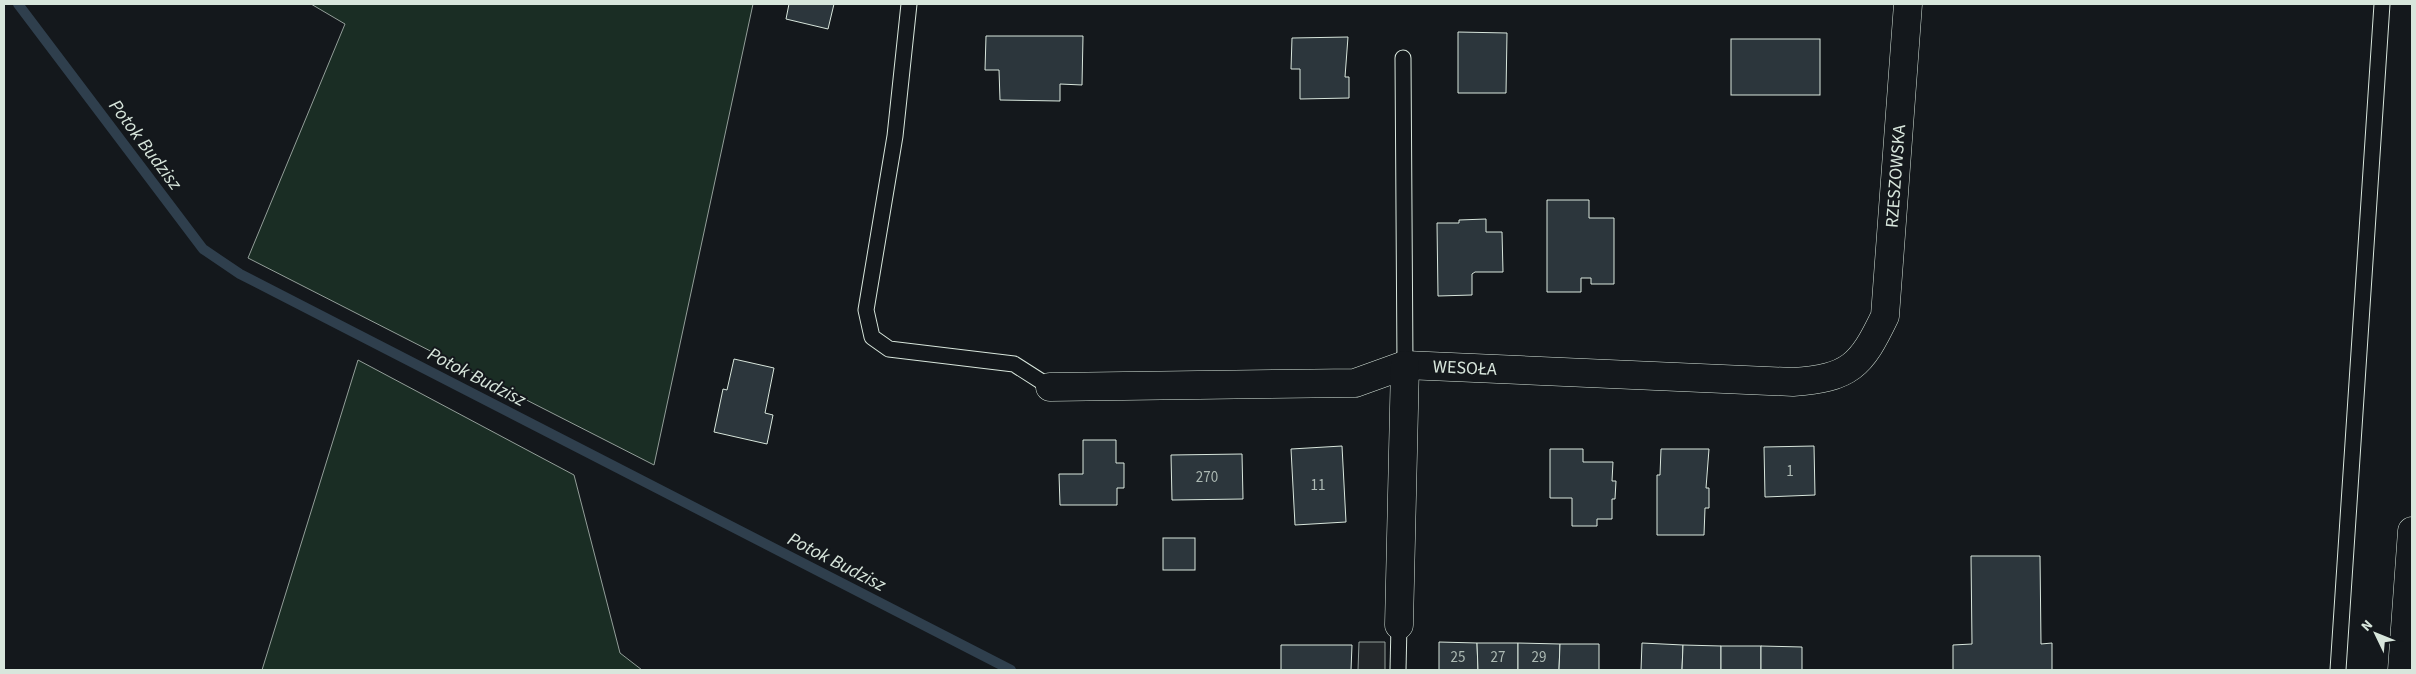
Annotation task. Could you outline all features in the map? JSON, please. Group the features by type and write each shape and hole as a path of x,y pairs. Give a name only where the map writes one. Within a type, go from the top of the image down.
{"street":[{"name":"RZESZOWSKA","path":"1871,347 1886,316 1908,4"},
{"name":"WESOŁA","path":"1050,388 1355,383 1405,365 1793,382 1824,380 1850,369 1871,347"},
{"path":"1399,625 1405,365"},
{"path":"2402,670 2412,531"}],"lane":[{"path":"909,4 895,136 866,310 872,337 889,349 1014,364 1050,388"},
{"path":"2338,670 2382,4"},
{"path":"1403,58 1405,365"},
{"path":"1398,670 1399,625"}],"green space":[{"path":"311,4 753,4 654,465 248,258 345,24"},
{"path":"358,360 574,475 620,653 642,670 262,670"}],"shaded area":[{"path":"1359,642 1385,642 1385,670 1358,670"}],"building":[{"path":"789,4 834,4 828,29 786,19"},
{"path":"1458,32 1507,33 1506,93 1458,93"},
{"path":"986,36 1083,36 1082,85 1060,84 1060,101 1000,100 999,70 985,70"},
{"path":"1348,37 1345,77 1349,77 1349,98 1300,99 1300,69 1291,69 1292,38"},
{"path":"1731,39 1820,39 1820,95 1731,95"},
{"path":"1547,200 1589,200 1589,218 1614,218 1614,284 1591,284 1591,278 1581,278 1581,292 1547,292"},
{"path":"1486,219 1486,232 1502,232 1503,272 1475,272 1472,274 1472,295 1438,296 1437,223 1459,223 1459,220"},
{"path":"734,359 774,368 765,413 773,415 767,444 714,432 723,389 727,390"},
{"path":"1083,440 1116,440 1116,463 1124,463 1124,488 1117,488 1117,505 1060,505 1059,474 1083,474"},
{"path":"1342,446 1346,522 1295,525 1291,449"},
{"path":"1814,446 1815,495 1765,497 1764,447"},
{"path":"1550,449 1583,449 1583,462 1613,462 1612,481 1616,481 1615,499 1612,499 1612,519 1597,519 1597,526 1572,526 1572,498 1550,498"},
{"path":"1661,449 1709,449 1706,488 1709,488 1709,508 1705,508 1704,535 1657,535 1657,475 1660,475"},
{"path":"1242,454 1243,499 1172,500 1171,455"},
{"path":"1163,538 1195,538 1195,570 1163,570"},
{"path":"1971,556 2040,556 2041,644 2052,643 2052,670 1953,670 1953,645 1972,644"},
{"path":"1439,642 1477,643 1478,670 1439,670"},
{"path":"1477,643 1518,643 1518,670 1478,670"},
{"path":"1518,643 1560,644 1559,670 1518,670"},
{"path":"1642,643 1683,645 1682,670 1641,670"},
{"path":"1560,644 1599,644 1599,670 1559,670"},
{"path":"1281,645 1352,645 1351,670 1281,670"},
{"path":"1683,645 1721,646 1721,670 1682,670"},
{"path":"1721,646 1761,646 1761,670 1721,670"},
{"path":"1761,646 1802,647 1802,670 1761,670"}],"waterway":[{"name":"Potok Budzisz","path":"18,4 203,249 240,274 1011,670"}]}
